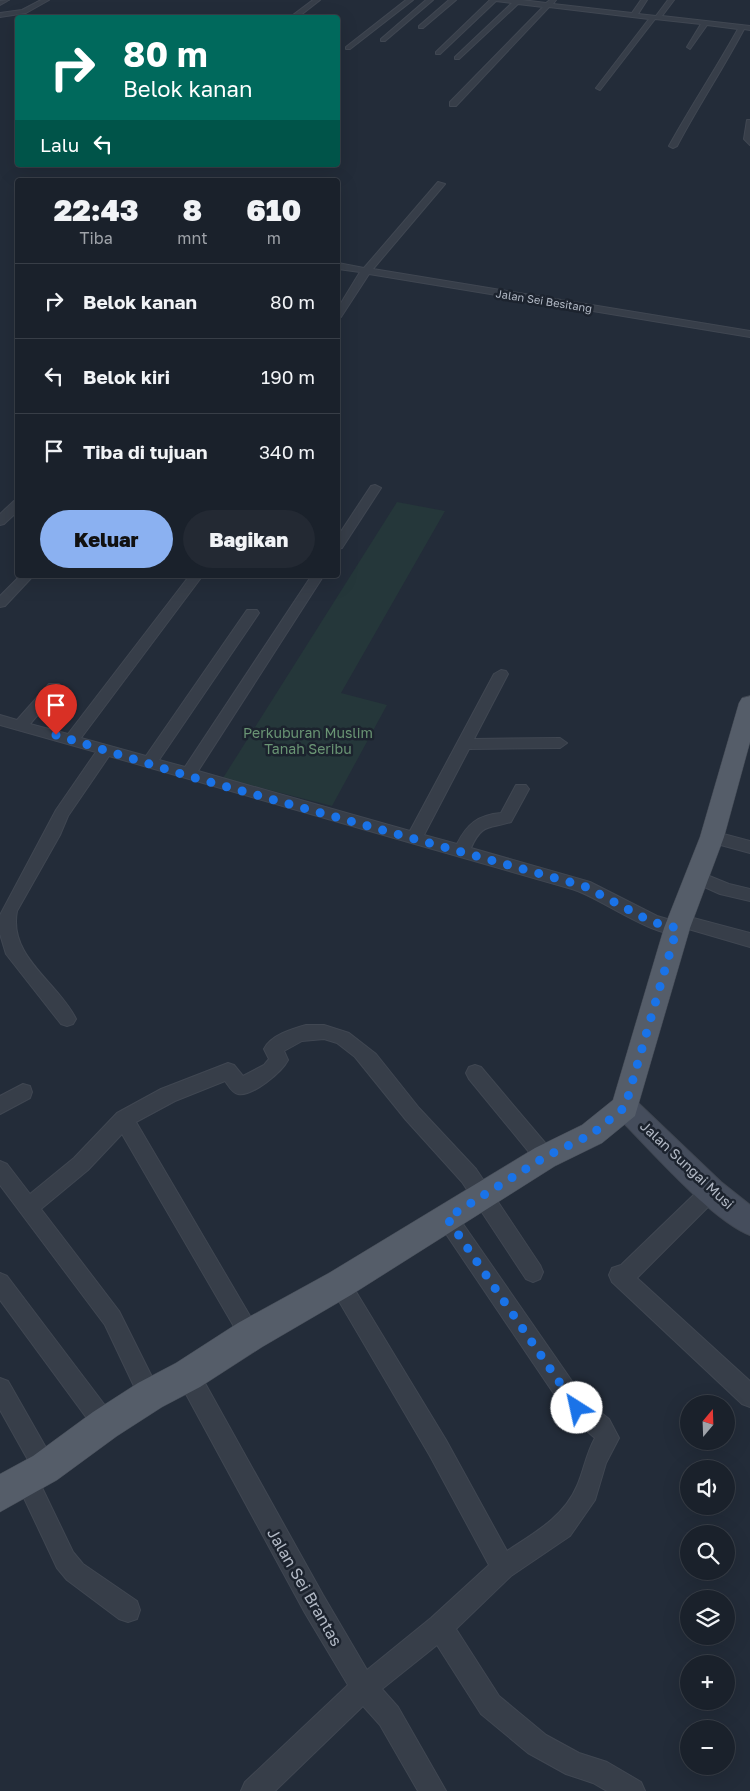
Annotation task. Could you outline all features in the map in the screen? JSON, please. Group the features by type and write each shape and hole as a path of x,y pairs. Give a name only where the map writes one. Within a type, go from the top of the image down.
{"main road":[{"path":"0,1494 35,1473 150,1395 188,1376 250,1335 340,1284 545,1157 592,1134 625,1107 679,924 712,838 745,737 750,703"},
{"name":"Jalan Sungai Musi","path":"625,1107 711,1191 750,1222"}],"street":[{"path":"0,3 6,0"},
{"path":"0,15 24,12 46,0"},
{"path":"296,15 317,0"},
{"path":"348,48 410,0"},
{"path":"383,40 430,0"},
{"path":"421,27 453,0"},
{"path":"438,53 494,0"},
{"path":"499,0 547,6 591,8 607,12 746,27 715,78 697,102 673,146"},
{"path":"453,104 553,0"},
{"path":"634,15 644,0"},
{"path":"600,88 671,0"},
{"path":"457,58 518,1"},
{"path":"607,12 613,6"},
{"path":"690,47 705,23"},
{"path":"750,122 748,139 750,143"},
{"path":"340,312 366,271 441,184"},
{"name":"Jalan Sei Besitang","path":"340,266 750,334"},
{"path":"340,543 375,488"},
{"path":"0,521 15,507"},
{"path":"0,603 25,578"},
{"path":"72,739 194,578"},
{"path":"188,776 316,578"},
{"path":"149,763 252,613"},
{"path":"414,838 501,674"},
{"path":"21,726 54,686"},
{"path":"0,720 72,739 188,776 584,886 652,922 679,924 750,940"},
{"path":"465,744 560,743"},
{"path":"66,1019 12,949 6,925 9,911 52,835 61,814 105,751"},
{"path":"462,851 472,828 477,824 491,819 506,818 521,789"},
{"path":"712,838 750,847"},
{"path":"697,877 726,890 750,895"},
{"path":"29,1207 81,1164 124,1118 168,1095 228,1071 240,1087 270,1071 278,1060 273,1050 287,1039 300,1032 318,1030 343,1038 360,1049 408,1109 459,1163 533,1272"},
{"path":"475,1073 545,1157"},
{"path":"0,1106 23,1092"},
{"path":"124,1118 250,1335"},
{"path":"0,1170 112,1318 150,1395"},
{"path":"711,1191 626,1274 619,1274 750,1396"},
{"path":"254,1791 364,1688 440,1627 502,1568 562,1528 587,1492 596,1459 608,1436 577,1408 447,1218"},
{"path":"0,1284 105,1424"},
{"path":"340,1284 438,1448 502,1568"},
{"name":"Jalan Sei Brantas","path":"188,1376 314,1604 364,1688 389,1716 433,1791"},
{"path":"0,1388 35,1473 65,1560 75,1572 128,1610"},
{"path":"440,1627 490,1705 537,1744 575,1765 598,1771 632,1791"}],"green space":[{"name":"Perkuburan Muslim Tanah Seribu","path":"397,502 445,511 341,693 387,705 332,806 223,778"}],"route":[{"path":"56,735 188,776 584,886 652,922 677,928 625,1107 592,1134 545,1157 447,1218 577,1408"}]}
